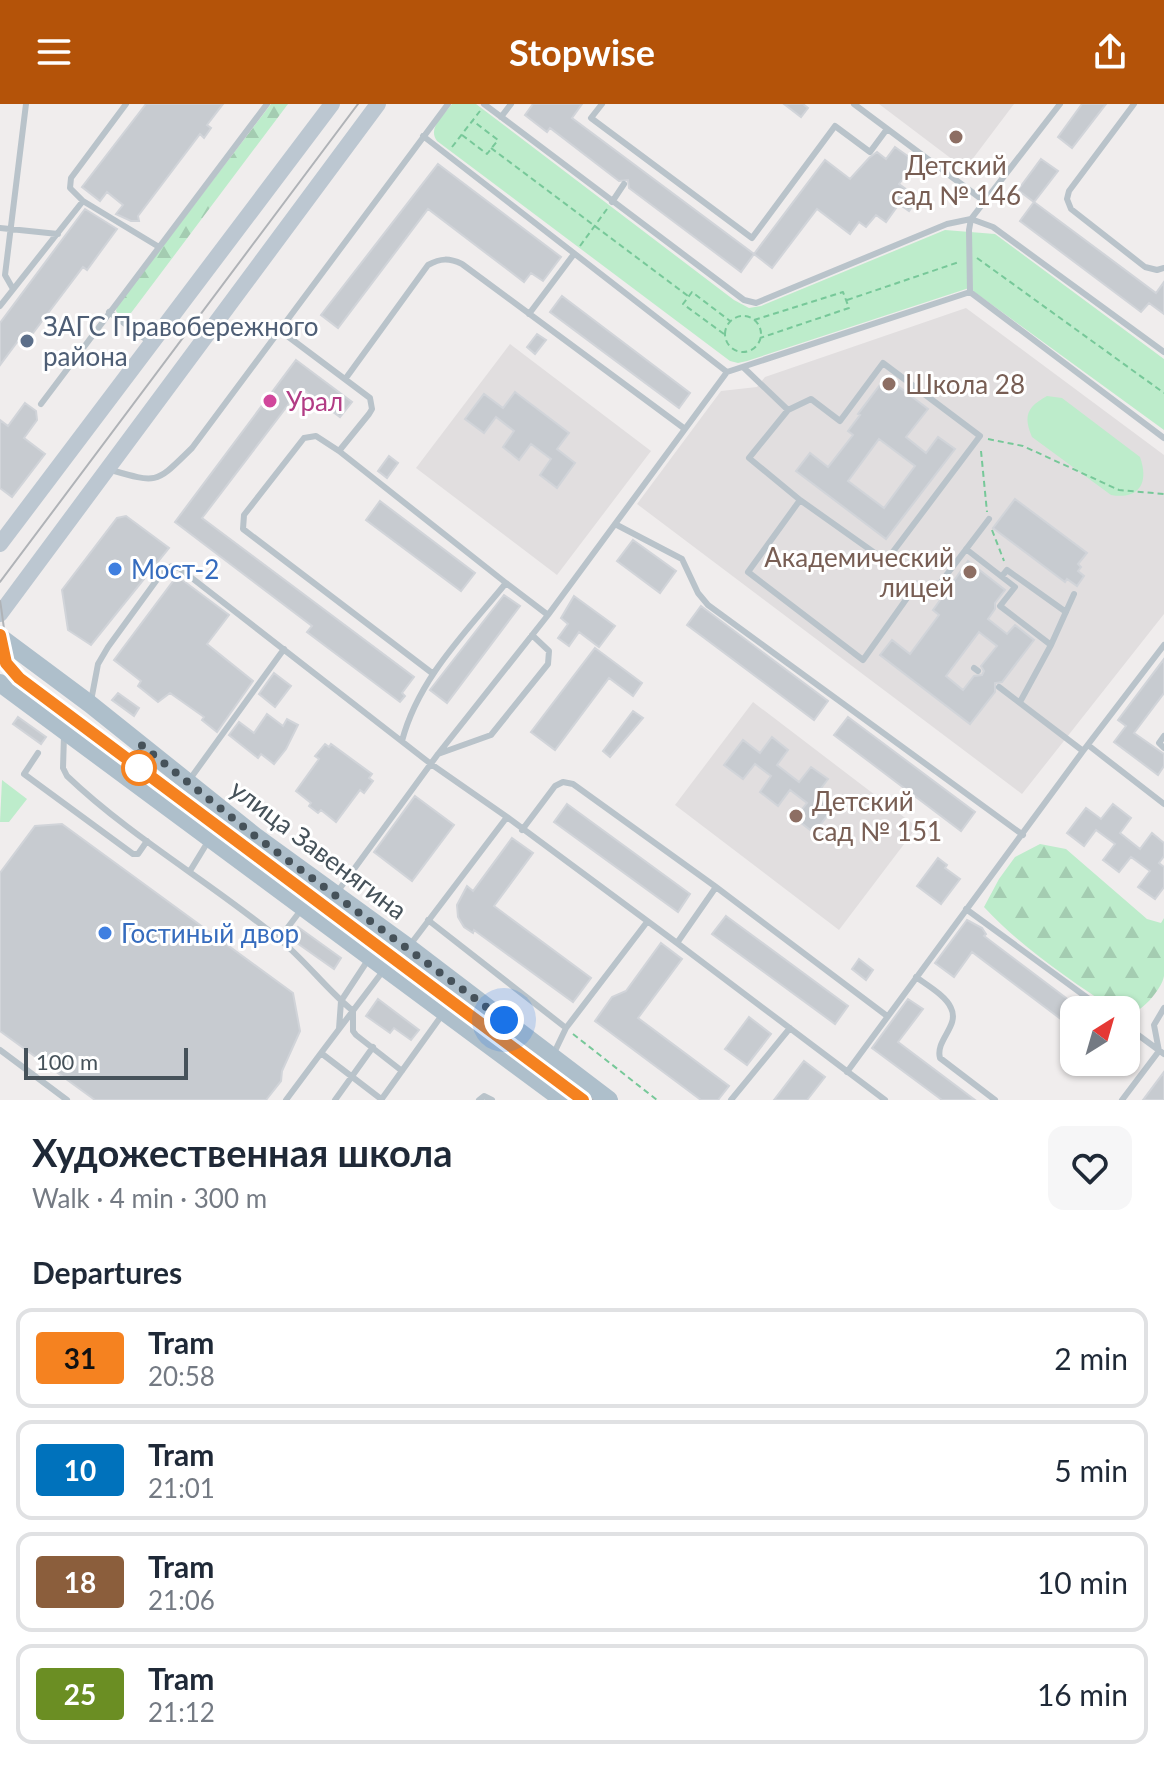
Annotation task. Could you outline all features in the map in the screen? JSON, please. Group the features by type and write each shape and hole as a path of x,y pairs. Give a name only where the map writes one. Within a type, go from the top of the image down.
{"main road":[{"path":"0,544 332,104"},
{"path":"0,614 378,104"},
{"path":"0,531 26,510"},
{"name":"улица Завенягина","path":"0,637 90,704 255,836 408,947 609,1100"},
{"path":"0,683 563,1100"}],"lane":[{"path":"13,289 5,275 26,104"},
{"path":"126,104 71,178 70,188 83,201 159,247"},
{"path":"41,404 267,104"},
{"path":"107,469 153,480 163,476 192,448 448,104"},
{"path":"484,104 744,300 756,303 947,224 971,219 993,227 1164,352"},
{"path":"501,117 511,104"},
{"path":"602,104 591,118 752,238 835,126 870,152 887,129"},
{"path":"854,104 984,201"},
{"path":"1060,104 971,219 968,259 970,292 1164,438"},
{"path":"1134,104 1069,191 1067,199 1071,209 1145,267 1164,268"},
{"path":"423,136 727,372"},
{"path":"637,166 644,158"},
{"path":"612,202 624,184"},
{"path":"0,306 83,201"},
{"path":"0,228 58,234"},
{"path":"529,314 574,254"},
{"path":"346,378 428,265 436,260 452,259 685,429"},
{"path":"336,894 438,754 548,615 727,372 970,292"},
{"path":"109,312 151,343"},
{"path":"278,329 370,398 372,409 339,451"},
{"path":"883,363 980,436 886,561 800,500 749,458 788,410 811,399 840,421 883,363"},
{"path":"743,367 788,410"},
{"path":"432,673 243,529 244,515 304,438 316,436 339,451 548,615"},
{"path":"800,500 748,572 863,660 917,584 932,594 989,519"},
{"path":"615,524 682,559 698,593 708,605 1023,835"},
{"path":"966,549 1066,612"},
{"path":"90,704 98,664 108,647 164,570 172,566 179,568 431,764 507,817 885,1100"},
{"path":"1005,573 1015,587 1000,606 1051,645"},
{"path":"402,741 432,673 506,583"},
{"path":"1020,702 1074,594"},
{"path":"438,754 491,735 548,664 549,651 532,635"},
{"path":"847,1072 1164,645"},
{"path":"188,782 284,649"},
{"path":"999,687 1164,803"},
{"path":"64,731 63,768 67,776 147,841 279,939 353,1011"},
{"path":"1164,736 1159,743 1164,748"},
{"path":"38,753 24,774 135,855 147,841"},
{"path":"522,830 555,786 568,782 716,887 887,1016"},
{"path":"408,947 507,817"},
{"path":"190,871 210,838"},
{"path":"677,943 716,887"},
{"path":"279,939 303,907"},
{"path":"966,909 1085,996"},
{"path":"428,920 566,1028"},
{"path":"552,1057 566,1028 647,922"},
{"path":"339,1029 341,1001 377,962"},
{"path":"286,1100 353,1011 377,962"},
{"path":"916,977 946,1002 953,1014 953,1020 938,1048 940,1058 995,1100"},
{"path":"1162,1052 1154,1025 1164,1008"},
{"path":"353,1011 353,1031 402,1071"},
{"path":"321,1053 381,1100 444,1012"},
{"path":"731,1100 790,1028"},
{"path":"1140,1036 1162,1052"},
{"path":"335,1100 373,1047"},
{"path":"0,1050 67,1100"},
{"path":"1122,1100 1162,1052"},
{"path":"479,1100 486,1096 492,1100"}],"path":[{"path":"447,155 484,104"},
{"path":"462,135 487,154 498,140 473,121"},
{"path":"491,148 688,296"},
{"path":"574,254 612,202"},
{"path":"847,300 977,257 1164,393"},
{"path":"724,334 730,321 739,316 754,320 843,292 849,308 760,338 751,350 741,352 731,348 724,334 683,304 692,292 730,321"},
{"path":"754,320 760,328 760,338"},
{"path":"1005,573 989,519 980,436 995,442 1023,446 1119,490 1164,494"},
{"path":"566,1028 657,1100"}],"shaded area":[{"name":"Детский сад № 146","path":"879,104 1014,104 965,169"},
{"path":"966,308 1164,455 1164,614 1022,794 637,504 721,391 757,387 765,377"},
{"path":"510,344 651,451 557,575 416,468"},
{"name":"Детский сад № 151","path":"753,702 917,827 839,930 675,805"}],"green space":[{"path":"271,104 288,104 131,313 121,317 116,311 117,306"},
{"path":"452,104 476,104 734,300 749,308 761,306 945,230 995,234 1164,359 1164,430 969,288 747,361 730,361 437,141 435,126"},
{"path":"1047,396 1062,398 1140,457 1142,481 1135,492 1111,495 1032,437 1029,413 1035,404"},
{"path":"2,780 27,799 9,822 0,822"},
{"path":"1040,844 1066,849 1147,919 1161,923 1164,918 1164,976 1155,994 1144,1006 1140,1009 1140,996 1095,996 1030,949 984,907 1015,857"}],"building":[{"path":"146,104 223,104 207,125 211,128 204,138 200,134 138,216 139,221 131,221 116,214 123,205 107,192 100,201 82,187"},
{"path":"533,104 582,104 572,118 754,254 741,272 629,188 628,180 619,181 550,128 547,132 525,115"},
{"path":"784,104 803,104 808,108 801,117"},
{"path":"1082,104 1106,104 1072,148 1058,137"},
{"path":"895,147 916,162 899,184 918,198 909,211 899,204 886,222 876,215 866,227 859,222 850,234 817,209 772,268 754,254 825,160 850,179 877,152 886,159"},
{"path":"1041,159 1058,171 1034,202 1018,190"},
{"path":"438,164 561,257 543,281 531,273 524,282 428,209 338,328 321,315"},
{"path":"1034,202 1156,293 1164,282 1164,314 1149,303 1141,312 1020,221"},
{"path":"85,209 117,229 87,270 83,267 24,345 18,341 0,365 0,323"},
{"path":"562,296 690,393 679,408 550,312"},
{"path":"537,334 546,340 535,354 527,347"},
{"path":"296,360 352,402 340,417 301,388 202,518 414,677 402,693 405,696 400,702 307,632 312,626 175,522"},
{"path":"886,377 928,409 906,437 926,453 938,437 955,449 886,539 796,471 810,453 828,467 853,435 848,431","holes":["879,439 915,466 884,508 848,481"]},
{"path":"515,392 569,433 557,449 575,463 557,488 540,475 551,459 531,444 519,460 503,447 514,431 496,417 484,433 465,419 484,394 503,408"},
{"path":"25,403 36,411 37,420 24,438 45,454 12,497 0,488 0,420 8,426"},
{"path":"389,456 398,463 387,478 378,471"},
{"path":"1015,499 1087,553 1078,564 1081,567 1078,571 1084,576 1077,586 1067,579 1065,582 993,528"},
{"path":"380,501 475,573 461,591 366,520"},
{"name":"Мост-2","path":"126,516 169,548 91,645 68,630 62,590 117,518"},
{"path":"633,540 676,571 660,593 617,561"},
{"path":"968,561 1005,590 988,619 1007,634 1015,625 1034,640 1002,682 995,683 995,692 970,724 880,655 892,640 910,654 939,615 933,610","holes":["979,632 997,646 981,666 984,671 982,675 974,676 963,690 946,676"]},
{"path":"177,576 229,615 207,644 253,681 217,732 202,720 204,717 170,693 158,702 138,686 141,681 114,660"},
{"path":"504,595 520,606 447,703 430,690"},
{"path":"574,596 615,626 599,647 579,632 569,646 558,638 568,624 561,618"},
{"path":"701,606 828,701 814,720 687,625"},
{"path":"595,648 642,683 633,696 609,678 555,750 531,732"},
{"path":"1164,659 1164,693 1134,733 1164,754 1164,766 1158,775 1114,742 1126,726 1118,720"},
{"path":"274,673 291,686 275,707 259,694"},
{"path":"118,693 139,708 134,716 112,700"},
{"path":"633,711 643,718 610,757 603,751"},
{"path":"267,714 283,726 287,719 298,725 274,764 261,754 258,758 229,735 239,722 254,733"},
{"path":"18,717 46,737 41,744 13,724"},
{"path":"848,717 975,812 961,831 834,735"},
{"path":"772,737 788,750 777,765 799,782 811,767 828,779 816,795 833,808 814,833 795,818 807,803 790,790 778,806 760,792 771,776 755,764 743,779 724,765 743,740 760,753"},
{"path":"325,744 329,747 331,744 372,774 369,778 373,781 364,793 360,790 336,822 321,810 318,813 296,791 319,759 315,756"},
{"path":"415,796 454,825 412,881 374,852"},
{"path":"567,804 690,894 678,912 554,822"},
{"path":"1113,804 1131,818 1120,833 1140,849 1152,833 1164,843 1164,856 1159,863 1164,867 1164,887 1155,899 1138,887 1150,871 1131,857 1119,872 1103,860 1115,844 1096,830 1084,846 1067,833 1086,808 1101,819"},
{"name":"Гостиный двор","path":"62,824 293,993 300,1031 282,1071 281,1081 266,1100 95,1100 0,1031 0,873 35,826"},
{"path":"512,838 533,853 494,906 591,978 573,1002 474,930 473,933 464,927 458,917 457,905 467,886 473,891"},
{"path":"938,858 947,865 945,868 960,879 941,904 917,886"},
{"path":"726,916 848,1006 835,1024 712,934"},
{"path":"967,920 982,928 986,934 984,936 1063,996 1060,996 1060,1018 972,952 954,977 935,963"},
{"path":"298,927 341,958 334,969 290,938"},
{"path":"661,943 682,959 638,1018 729,1086 718,1100 701,1100 595,1021 612,997 626,991"},
{"path":"859,959 873,970 866,980 852,969"},
{"path":"378,999 419,1030 411,1040 394,1028 390,1033 366,1016"},
{"path":"908,999 923,1009 898,1042 975,1100 942,1100 872,1048"},
{"path":"749,1017 771,1034 747,1065 725,1049"},
{"path":"804,1061 825,1077 807,1100 774,1100"},
{"path":"1164,1072 1164,1100 1143,1100"}],"tram line":[{"path":"0,582 358,104"},
{"path":"0,601 7,646 18,669"},
{"name":"31","path":"0,635 6,663 19,678 583,1100"},
{"path":"0,658 593,1100"}],"place":[{"name":"Детский сад № 146","path":"956,137"},
{"name":"ЗАГС Правобережного района","path":"27,341"},
{"name":"Школа 28","path":"889,384"},
{"name":"Урал","path":"270,401"},
{"name":"Мост-2","path":"115,569"},
{"name":"Академический лицей","path":"970,572"},
{"name":"Детский сад № 151","path":"796,816"},
{"name":"Гостиный двор","path":"105,933"}],"route":[{"path":"139,768 139,743 255,836 504,1020"}]}
